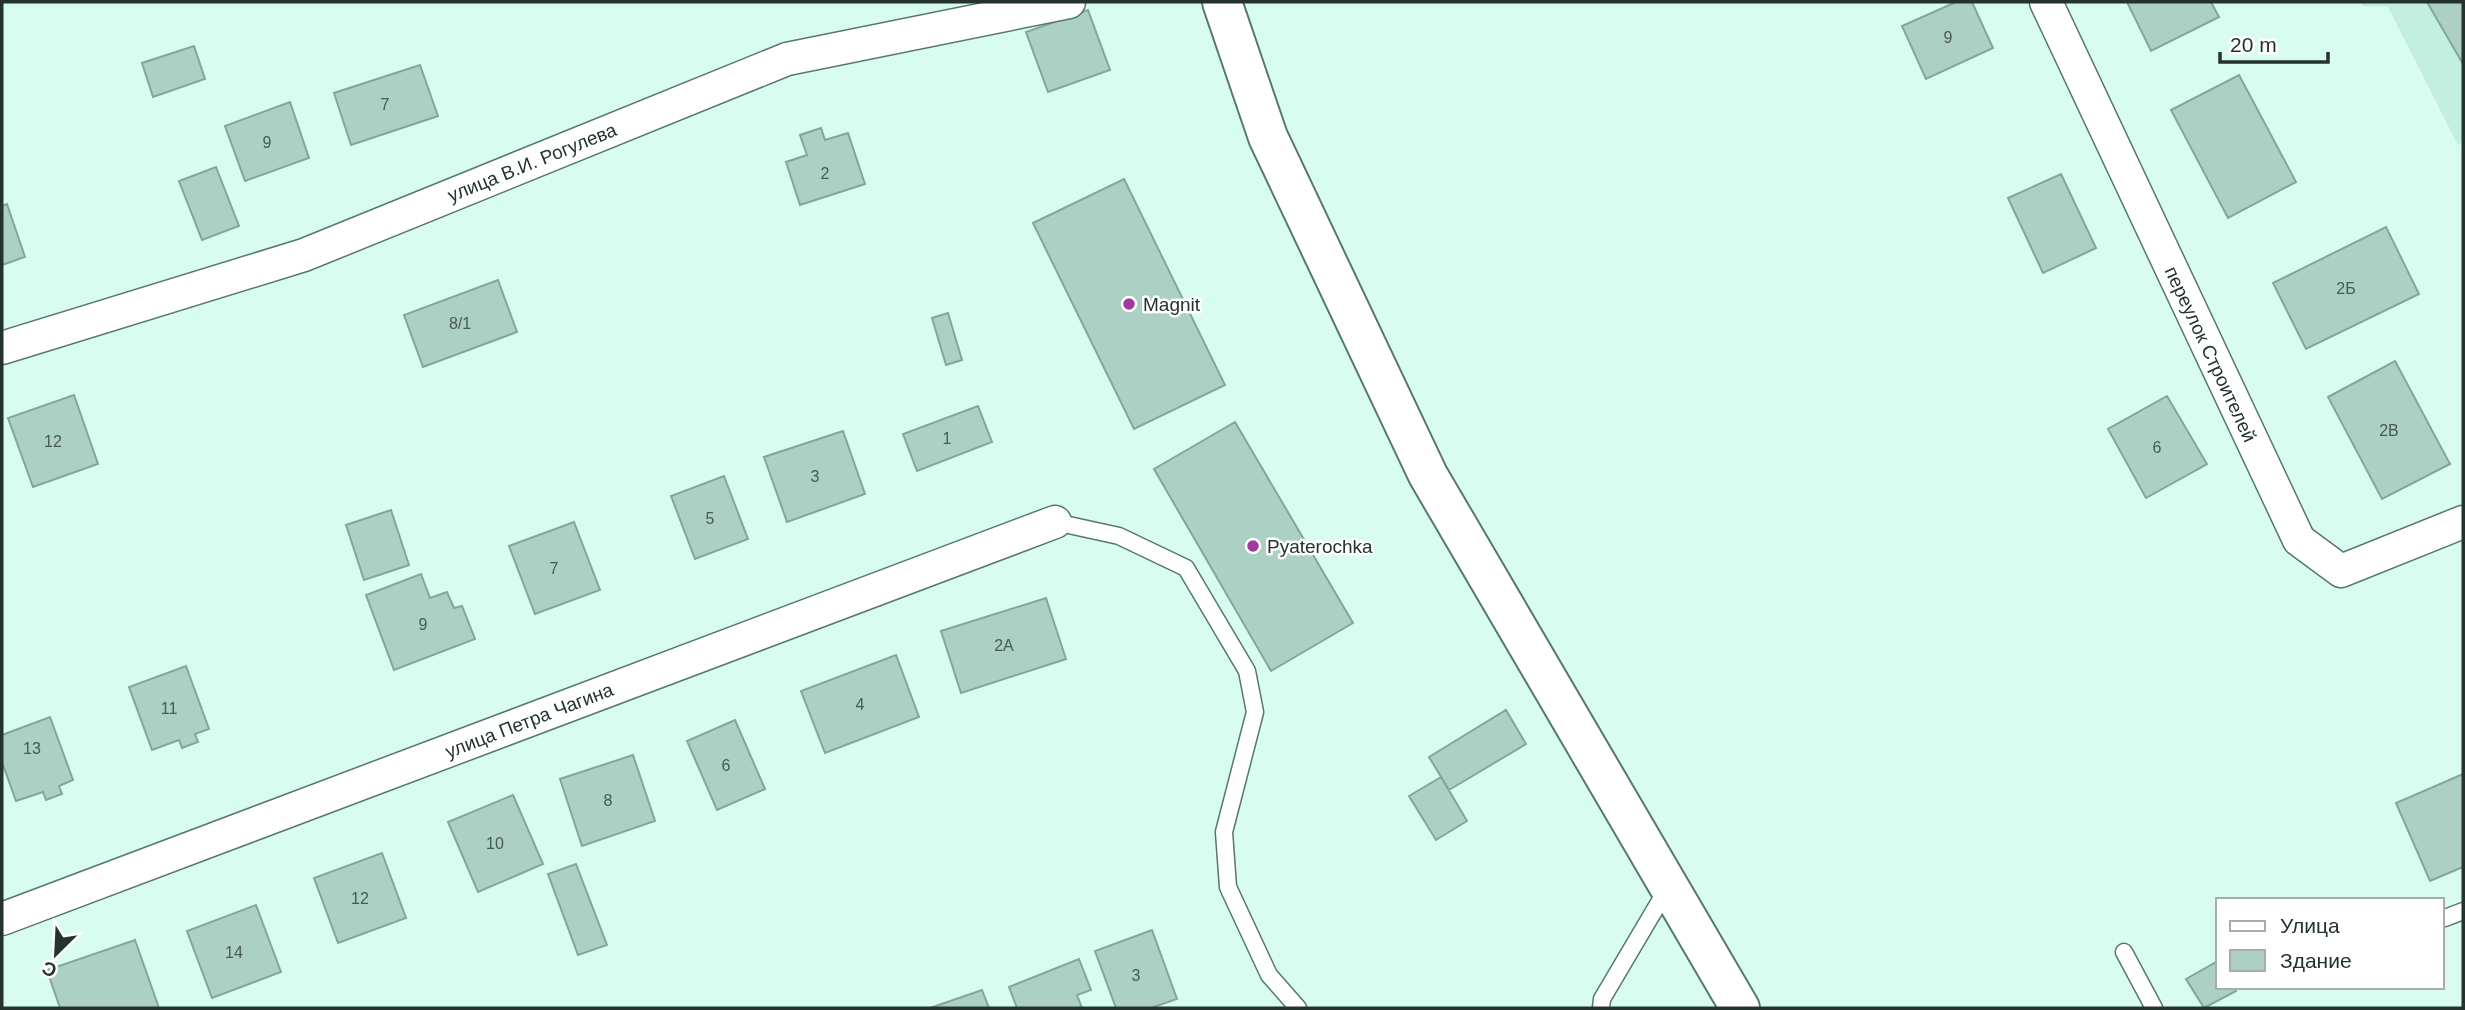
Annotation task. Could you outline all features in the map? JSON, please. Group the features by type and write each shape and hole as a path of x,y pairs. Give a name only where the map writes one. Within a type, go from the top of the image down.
{"street":[{"name":"улица В.И. Рогулева","path":"2,348 304,255 787,59 1069,2"},
{"path":"1222,2 1268,137 1428,475 1740,1008"},
{"name":"переулок Строителей","path":"2046,2 2299,540 2341,571 2463,522"},
{"name":"улица Петра Чагина","path":"2,919 1055,522"}],"lane":[{"path":"1055,522 1119,536 1186,568 1247,671 1255,712 1224,832 1228,887 1269,975 1298,1008"},
{"path":"1601,1008 1602,999 1669,887"},
{"path":"2445,918 2463,911"},
{"path":"2124,952 2154,1008"}],"shaded area":[{"path":"2360,2 2463,2 2463,142 2458,145 2388,7 2362,6"}],"building":[{"path":"1956,2 1972,2 1993,48 1926,79 1902,26"},
{"path":"2127,2 2211,2 2219,17 2151,51"},
{"path":"2427,2 2463,2 2463,64"},
{"path":"1088,10 1110,70 1048,92 1026,32"},
{"path":"194,46 205,79 153,97 142,63"},
{"path":"420,65 438,116 351,145 334,93"},
{"path":"2239,75 2296,182 2228,218 2171,110"},
{"path":"290,102 309,158 245,181 225,126"},
{"path":"821,128 825,140 848,133 865,184 800,205 786,162 807,155 800,135"},
{"path":"216,167 239,226 202,240 179,181"},
{"path":"2061,174 2096,248 2043,273 2008,198"},
{"name":"Magnit","path":"1124,179 1225,385 1134,429 1033,223"},
{"path":"7,204 25,257 2,265 2,206"},
{"path":"2386,227 2419,294 2306,349 2273,283"},
{"path":"498,280 517,332 423,367 404,315"},
{"path":"948,313 962,360 946,365 932,318"},
{"path":"2395,361 2450,464 2382,499 2328,397"},
{"path":"74,395 98,464 33,487 8,418"},
{"path":"2167,396 2207,464 2146,498 2108,429"},
{"path":"978,406 992,442 917,471 903,434"},
{"name":"Pyaterochka","path":"1235,422 1353,623 1271,671 1154,469"},
{"path":"843,431 865,494 787,522 764,457"},
{"path":"724,476 748,539 695,559 671,496"},
{"path":"391,510 409,565 364,580 346,525"},
{"path":"574,522 600,590 535,614 509,546"},
{"path":"421,574 430,598 447,592 454,608 462,606 475,639 394,670 366,595"},
{"path":"1046,598 1066,659 961,693 941,631"},
{"path":"896,655 919,717 825,753 801,691"},
{"path":"186,666 209,729 195,734 198,742 182,748 179,740 152,750 129,687"},
{"path":"1506,710 1526,744 1449,790 1429,757"},
{"path":"50,717 73,780 59,786 62,794 46,800 43,792 16,801 2,762 2,735"},
{"path":"735,720 765,789 717,810 687,741"},
{"path":"633,755 655,821 582,846 560,779"},
{"path":"2463,774 2463,867 2430,881 2396,803"},
{"path":"1441,777 1467,821 1436,840 1409,796"},
{"path":"513,795 543,864 478,892 448,822"},
{"path":"382,853 406,918 338,943 314,878"},
{"path":"576,864 607,945 578,955 548,874"},
{"path":"256,905 281,972 212,998 187,931"},
{"path":"1152,930 1177,999 1151,1008 1116,1008 1095,951"},
{"path":"135,940 159,1008 60,1008 47,970"},
{"path":"1079,959 1091,990 1077,995 1082,1008 1017,1008 1009,987"},
{"path":"2216,962 2216,989 2236,991 2204,1008 2186,979"},
{"path":"982,990 989,1008 930,1008"}],"place":[{"name":"Magnit","path":"1129,304"},
{"name":"Pyaterochka","path":"1253,546"}]}
